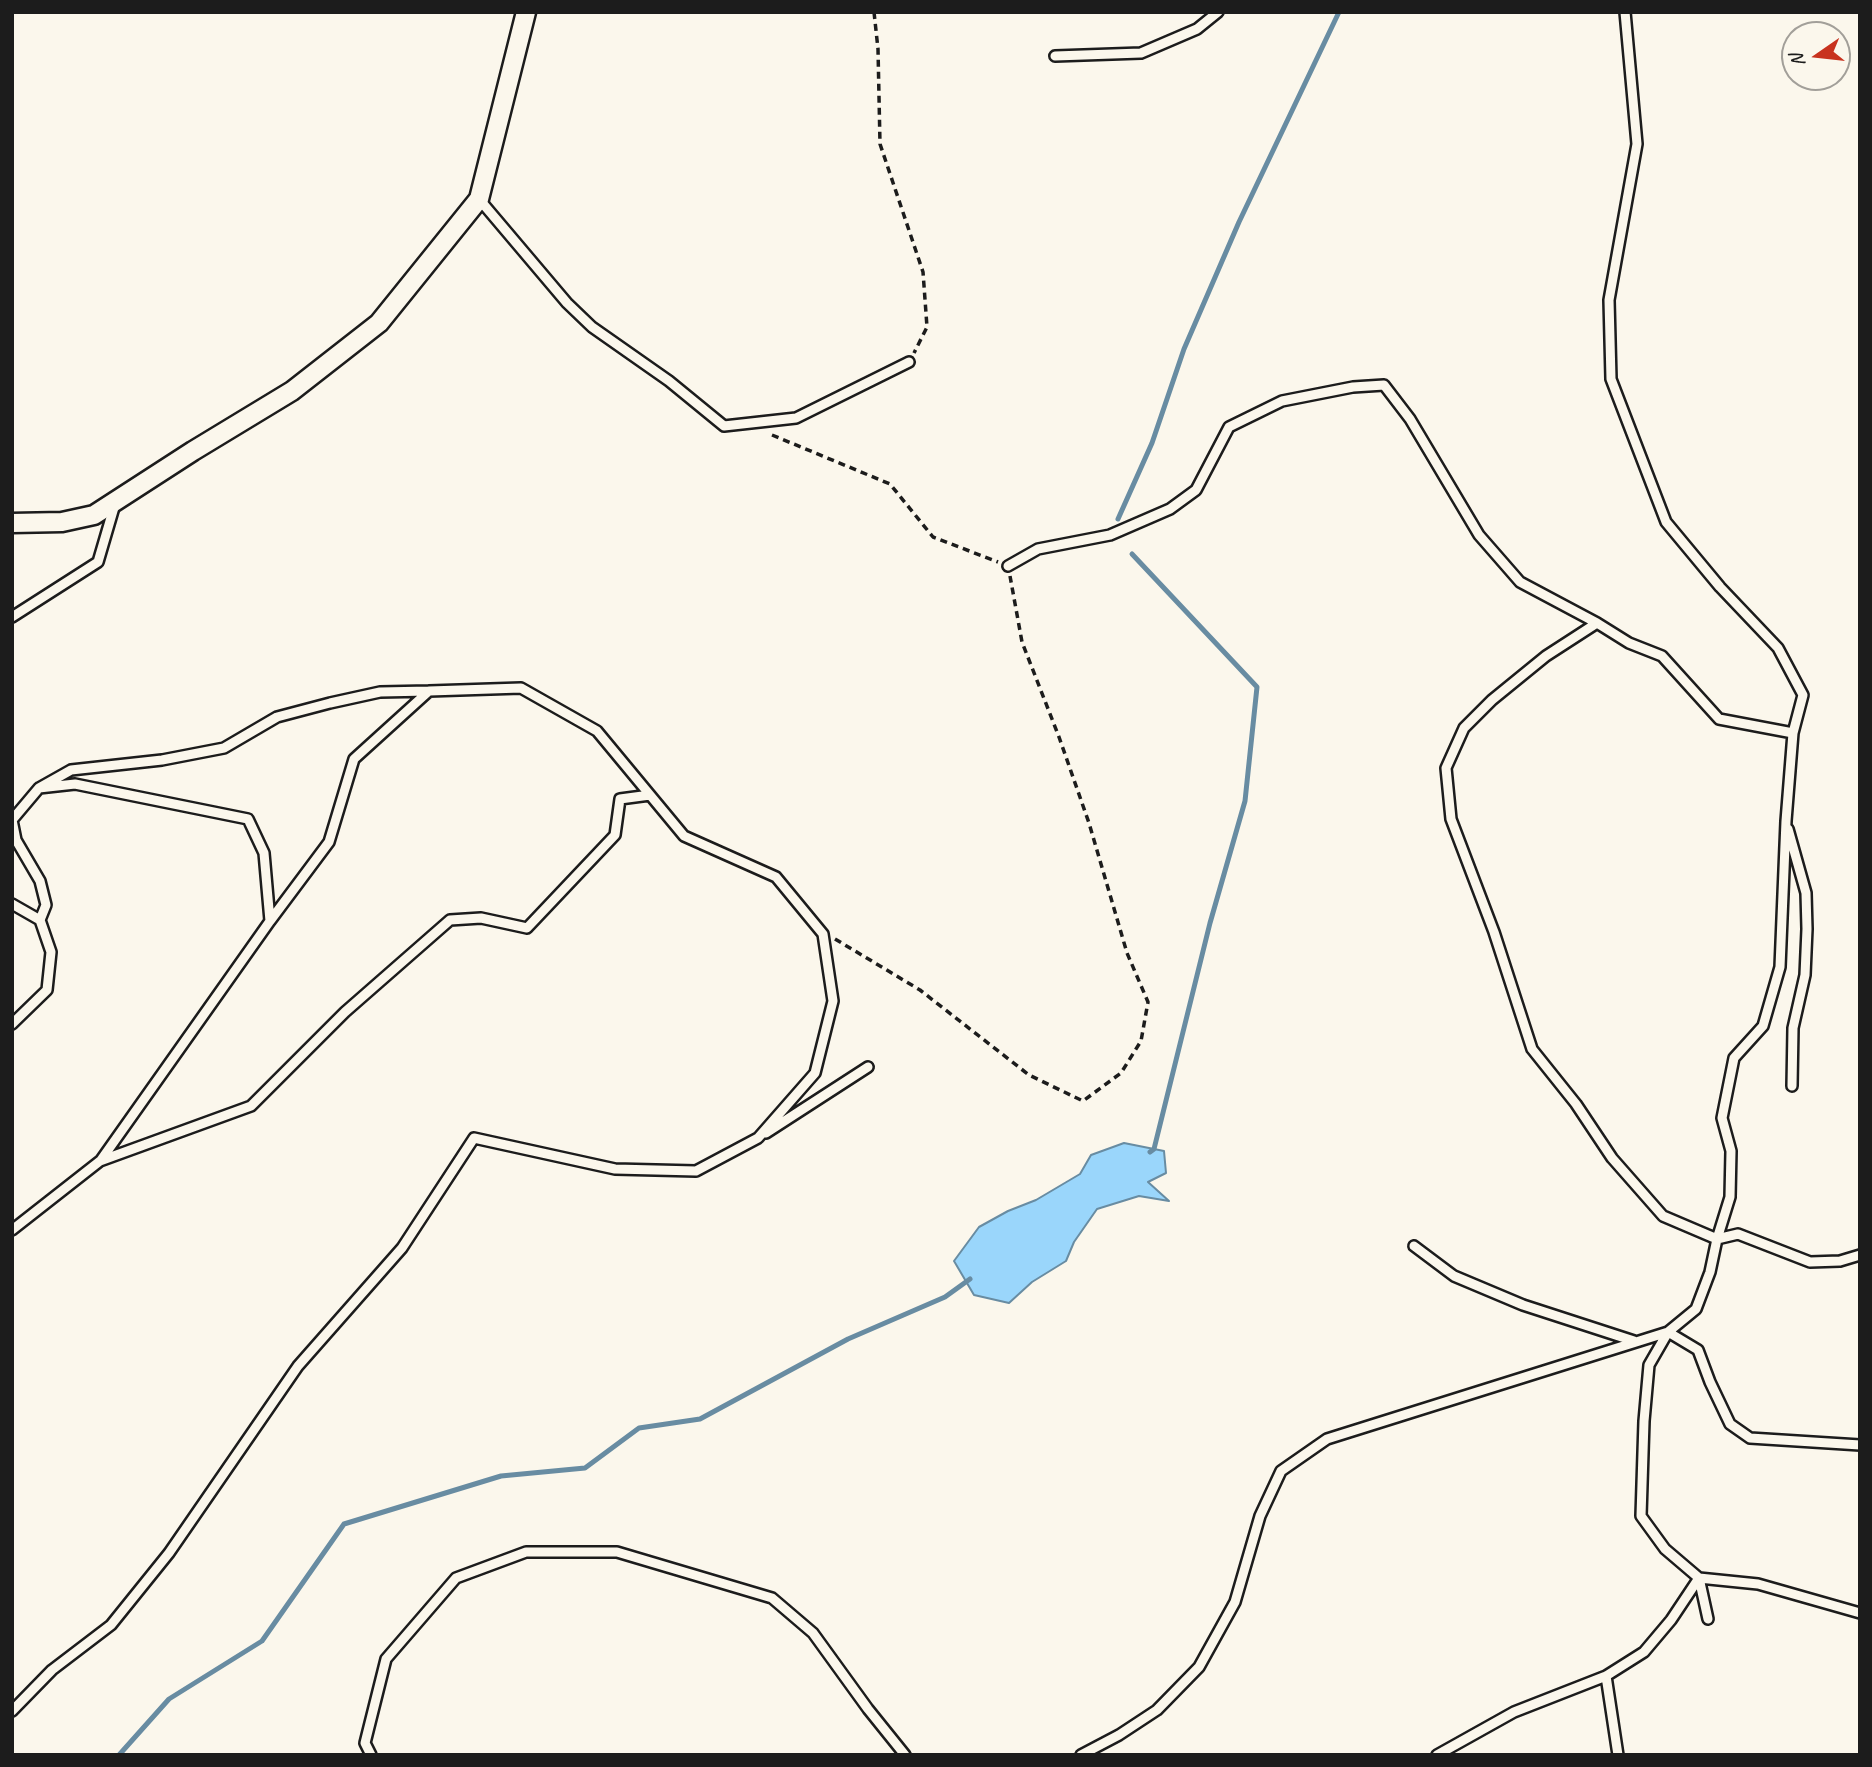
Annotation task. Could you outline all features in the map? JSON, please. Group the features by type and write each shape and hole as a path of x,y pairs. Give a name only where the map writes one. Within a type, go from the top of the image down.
{"street":[{"path":"12,523 62,522 94,515 292,391 379,323 479,199 526,12"}],"lane":[{"path":"1055,56 1141,53 1197,29 1219,12"},
{"path":"1625,12 1637,144 1609,300 1611,379 1665,522 1720,587 1778,648 1803,695 1793,733 1786,821 1780,967 1763,1026 1734,1058 1721,1118 1731,1151 1730,1198 1710,1272 1696,1309 1668,1332 1649,1365 1641,1516 1665,1549 1699,1578 1758,1584 1860,1613"},
{"path":"479,199 567,303 592,327 669,381 724,426 796,418 909,362"},
{"path":"1009,566 1038,549 1110,536 1170,509 1196,490 1229,427 1282,401 1353,387 1384,385 1410,419 1479,535 1520,582 1629,643 1662,656 1719,719 1793,733"},
{"path":"12,617 98,562 117,499"},
{"path":"1597,623 1546,656 1492,700 1464,728 1446,768 1451,819 1494,932 1532,1049 1576,1104 1612,1158 1663,1216 1717,1239 1738,1234 1810,1262 1840,1261 1860,1255"},
{"path":"12,1024 47,990 51,953 40,920 46,905 40,881 16,840 12,820 39,788 71,770 162,761 224,748 277,717 380,692 521,688 597,731 684,836 776,877 823,934 833,1001 815,1073 758,1138"},
{"path":"12,1230 100,1161 329,842 354,759 429,691"},
{"path":"39,788 75,784 248,819 264,853 270,921"},
{"path":"100,1161 251,1106 345,1012 450,920 481,918 527,928 615,835 620,799 650,795"},
{"path":"1786,821 1806,893 1807,929 1805,975 1793,1028 1792,1086"},
{"path":"12,851 16,840"},
{"path":"12,904 40,920"},
{"path":"12,1711 52,1670 111,1625 169,1553 298,1366 402,1248 474,1138 615,1169 696,1171 758,1138 868,1068"},
{"path":"1414,1246 1454,1276 1523,1306 1636,1341"},
{"path":"1081,1755 1119,1735 1157,1710 1199,1667 1235,1602 1260,1516 1281,1471 1327,1439 1668,1332 1698,1350 1730,1424 1750,1438 1860,1446"},
{"path":"371,1755 365,1743 386,1659 456,1578 526,1552 617,1552 772,1598 813,1633 905,1755"},
{"path":"1699,1578 1708,1619"},
{"path":"1437,1755 1514,1712 1606,1676 1644,1652 1699,1578"},
{"path":"1606,1676 1618,1755"}],"path":[{"path":"874,12 878,49 880,144 923,272 927,327 909,362"},
{"path":"744,424 890,484 933,537 1009,566 1022,642 1059,737 1089,823 1128,953 1148,1002 1141,1041 1121,1073 1083,1101 1029,1075 920,990 818,928"}],"water":[{"path":"1124,1143 1164,1151 1166,1173 1148,1182 1169,1201 1139,1196 1097,1209 1074,1242 1066,1261 1032,1282 1009,1303 974,1295 954,1261 979,1227 1036,1200 1080,1174 1091,1155"}],"waterway":[{"path":"1118,519 1152,443 1184,349 1239,222 1339,12"},
{"path":"1132,554 1257,687 1245,801 1210,923 1154,1149 1150,1152"},
{"path":"119,1755 169,1699 262,1641 344,1524 501,1476 585,1468 639,1428 700,1419 848,1339 945,1297 970,1279"}]}
